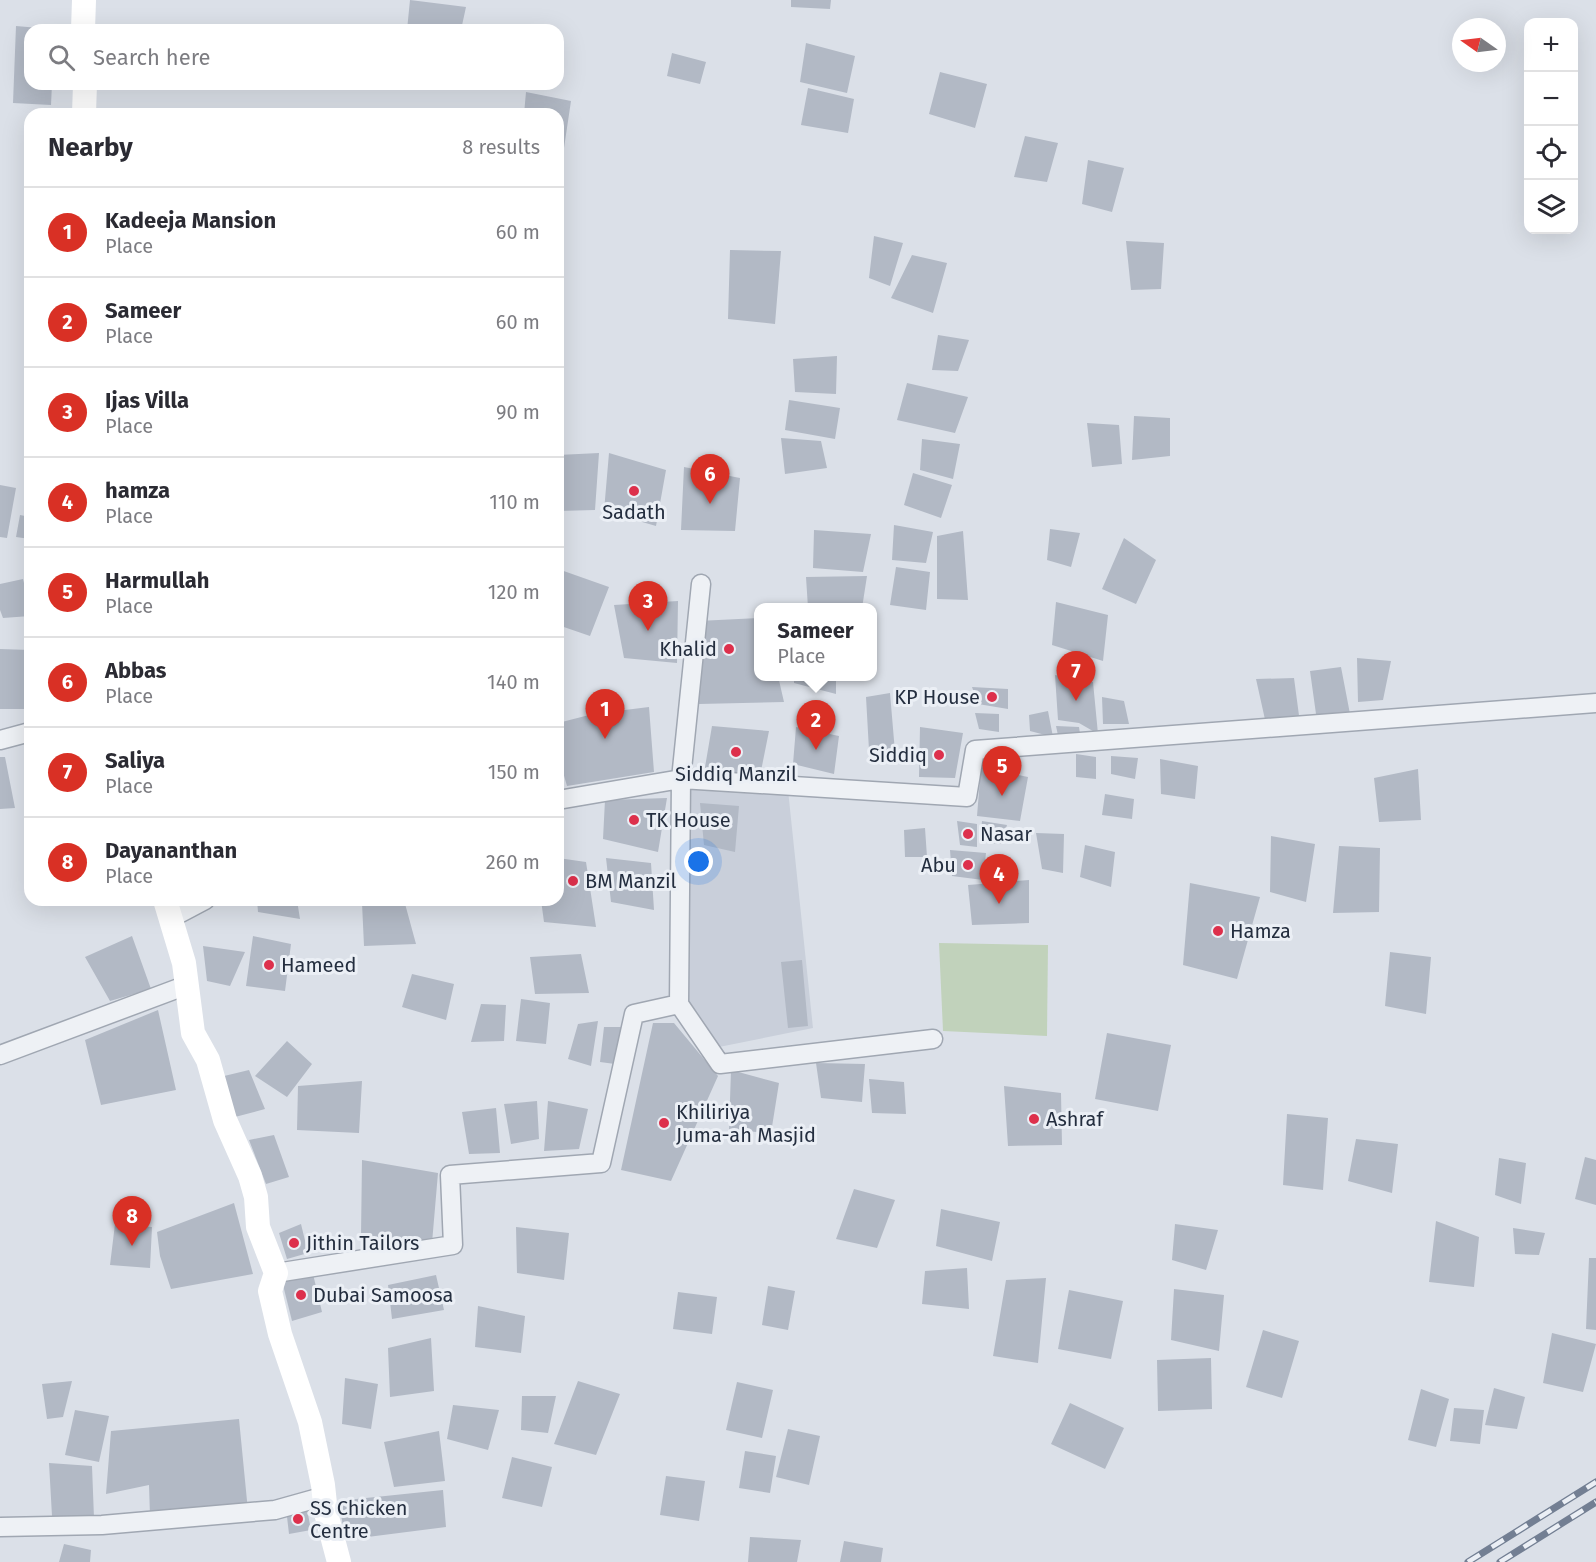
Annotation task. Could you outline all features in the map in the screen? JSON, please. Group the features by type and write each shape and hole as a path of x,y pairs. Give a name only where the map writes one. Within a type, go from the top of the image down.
{"main road":[{"path":"83,24 84,0"},
{"path":"84,108 85,90"},
{"path":"168,909 184,963 193,1033 208,1060 225,1120 250,1176 256,1197 258,1227 276,1273 270,1292 284,1345 310,1422 326,1513 339,1562"}],"street":[{"path":"701,584 681,779 680,1004 720,1064 933,1039"},
{"path":"564,799 681,779 967,797 975,750 1596,703"},
{"path":"0,740 24,734"},
{"path":"0,1055 187,985"},
{"path":"276,1273 453,1245 450,1175 601,1164 634,1014 680,1004"},
{"path":"0,1527 102,1524 275,1510 324,1496"}],"shaded area":[{"path":"686,789 788,790 813,1028 719,1047 685,1005"}],"green space":[{"path":"939,943 1048,945 1047,1036 943,1031"}],"building":[{"path":"410,0 466,7 462,24 408,24"},
{"path":"791,0 831,0 830,9 791,7"},
{"path":"16,26 24,27 24,90 52,90 51,105 13,103"},
{"path":"806,43 855,56 847,93 800,82"},
{"path":"672,53 706,62 700,84 667,76"},
{"path":"940,72 987,84 975,128 929,114"},
{"path":"808,88 854,99 848,133 801,125"},
{"path":"526,92 571,101 564,148 564,108 525,108"},
{"path":"1025,136 1058,143 1047,182 1014,177"},
{"path":"1088,160 1124,168 1112,212 1082,204"},
{"path":"874,236 903,243 890,286 869,278"},
{"path":"1126,241 1164,243 1161,289 1131,290"},
{"path":"730,250 781,251 775,324 728,319"},
{"path":"912,255 947,263 933,313 891,298"},
{"path":"938,335 969,340 958,371 932,370"},
{"path":"837,356 836,394 795,392 793,359"},
{"path":"907,383 968,397 955,433 897,420"},
{"path":"789,400 840,408 835,439 785,430"},
{"path":"1134,416 1170,418 1170,456 1132,460"},
{"path":"1087,423 1119,425 1122,464 1092,467"},
{"path":"781,438 821,441 827,468 785,474"},
{"path":"922,439 960,444 953,479 920,470"},
{"path":"599,453 595,510 564,511 564,455"},
{"name":"Sadath","path":"609,453 666,470 656,526 604,511"},
{"path":"684,467 740,478 735,531 681,530"},
{"path":"913,473 952,485 941,518 904,505"},
{"path":"0,485 16,488 7,538 0,537"},
{"path":"20,515 24,516 24,538 16,537"},
{"path":"894,525 933,532 926,563 892,560"},
{"path":"1050,529 1080,533 1071,567 1047,560"},
{"path":"814,530 871,534 863,572 813,568"},
{"path":"963,531 968,600 937,599 937,536"},
{"path":"1124,538 1156,560 1136,604 1102,589"},
{"path":"896,567 930,572 926,610 890,605"},
{"path":"564,571 609,587 590,636 564,627"},
{"path":"867,576 863,603 808,603 806,577"},
{"path":"23,579 24,616 3,618 0,610 0,584"},
{"path":"678,601 677,663 624,658 614,605"},
{"path":"1056,602 1108,615 1103,661 1052,645"},
{"name":"Khalid","path":"754,618 754,681 779,681 784,702 699,704 698,621"},
{"path":"0,649 24,650 24,709 0,709"},
{"path":"1357,658 1391,661 1383,700 1358,702"},
{"path":"1341,667 1350,714 1316,714 1310,671"},
{"path":"1055,675 1093,682 1098,734 1079,723 1058,720"},
{"path":"1294,678 1300,723 1266,724 1256,679"},
{"path":"794,681 836,681 836,694 794,683"},
{"name":"KP House","path":"972,687 1008,689 1008,709 978,704"},
{"path":"890,693 895,752 869,750 866,697"},
{"path":"1102,697 1124,701 1129,724 1103,724"},
{"path":"649,707 654,772 567,786 564,776 564,721 593,714"},
{"path":"1048,711 1053,737 1030,731 1029,715"},
{"path":"975,713 999,714 999,732 979,729"},
{"name":"Siddiq Manzil","path":"712,726 769,731 760,776 704,773"},
{"path":"1056,726 1079,727 1081,741 1059,740"},
{"path":"796,727 839,736 834,774 793,764"},
{"name":"Siddiq","path":"920,727 963,733 955,778 919,777"},
{"path":"1076,754 1096,757 1096,779 1076,777"},
{"path":"1111,756 1138,758 1135,779 1111,774"},
{"path":"0,757 5,757 15,808 0,809"},
{"path":"1160,759 1198,766 1195,799 1161,794"},
{"path":"981,767 1028,777 1020,821 977,816"},
{"path":"1418,769 1421,820 1379,822 1374,778"},
{"path":"1105,794 1134,799 1132,819 1102,815"},
{"name":"TK House","path":"667,798 658,852 603,839 605,800"},
{"path":"700,803 739,806 735,852 704,845"},
{"name":"Nasar","path":"957,821 977,824 977,847 960,845"},
{"path":"982,821 1007,825 1001,844 980,842"},
{"path":"925,828 927,857 905,857 904,830"},
{"path":"1036,833 1064,834 1063,873 1042,869"},
{"path":"1271,836 1315,844 1306,902 1270,892"},
{"path":"1085,845 1115,852 1111,887 1080,877"},
{"path":"1339,846 1380,848 1379,912 1333,913"},
{"name":"Abu","path":"950,850 986,853 983,880 952,876"},
{"path":"606,858 651,863 654,910 611,902"},
{"name":"BM Manzil","path":"564,859 586,862 596,927 544,922 542,906 564,906"},
{"path":"1029,880 1029,923 972,925 968,885"},
{"name":"Hamza","path":"1190,883 1260,897 1237,979 1183,965"},
{"path":"258,906 298,906 300,919 258,912"},
{"path":"362,906 406,906 416,944 364,946"},
{"path":"132,936 151,989 110,1001 85,957"},
{"name":"Hameed","path":"253,936 291,944 285,991 246,986"},
{"path":"203,946 245,952 230,986 207,981"},
{"path":"1390,952 1431,957 1426,1014 1385,1006"},
{"path":"581,954 589,993 535,994 530,957"},
{"path":"802,960 808,1026 788,1028 781,962"},
{"path":"412,974 454,984 446,1020 402,1007"},
{"path":"521,999 550,1003 546,1044 516,1041"},
{"path":"481,1004 506,1005 504,1041 471,1042"},
{"path":"158,1010 176,1090 101,1105 85,1040"},
{"path":"598,1021 591,1066 568,1059 578,1024"},
{"name":"Khiliriya Juma-ah Masjid","path":"653,1023 674,1023 718,1076 671,1181 621,1170"},
{"path":"604,1027 624,1027 615,1064 600,1062"},
{"path":"1107,1033 1171,1045 1158,1111 1095,1099"},
{"path":"287,1041 312,1064 287,1097 255,1076"},
{"path":"816,1063 865,1064 862,1102 821,1098"},
{"path":"249,1070 265,1109 235,1117 220,1077"},
{"path":"731,1070 779,1083 771,1133 729,1130"},
{"path":"869,1079 904,1082 906,1114 872,1113"},
{"path":"362,1081 359,1133 297,1130 298,1086"},
{"name":"Ashraf","path":"1004,1086 1061,1093 1062,1145 1008,1146"},
{"path":"537,1101 539,1139 511,1144 504,1104"},
{"path":"548,1101 588,1109 579,1149 544,1151"},
{"path":"496,1108 500,1153 469,1154 462,1112"},
{"path":"1287,1114 1328,1118 1323,1190 1283,1185"},
{"path":"274,1135 289,1177 266,1184 249,1140"},
{"path":"1356,1139 1398,1144 1392,1193 1348,1181"},
{"path":"1585,1157 1596,1160 1596,1205 1575,1199"},
{"path":"1499,1158 1526,1163 1521,1204 1495,1195"},
{"path":"362,1160 438,1173 432,1243 361,1236"},
{"path":"854,1189 895,1200 877,1248 836,1239"},
{"path":"234,1203 253,1274 171,1289 160,1256 157,1232"},
{"path":"941,1209 1000,1222 992,1261 936,1246"},
{"path":"1436,1221 1479,1237 1474,1287 1429,1282"},
{"path":"115,1224 152,1227 150,1268 110,1265"},
{"name":"Jithin Tailors","path":"301,1224 308,1253 287,1259 279,1233"},
{"path":"1175,1224 1218,1230 1206,1270 1172,1260"},
{"path":"516,1227 569,1233 564,1280 517,1273"},
{"path":"1513,1228 1545,1233 1539,1255 1515,1254"},
{"path":"1589,1258 1596,1258 1596,1330 1586,1329"},
{"path":"967,1268 969,1309 922,1304 925,1271"},
{"name":"Dubai Samoosa","path":"313,1274 322,1312 292,1321 281,1277"},
{"path":"436,1275 444,1310 392,1319 388,1285"},
{"path":"1046,1278 1038,1363 993,1356 1006,1280"},
{"path":"768,1286 795,1291 788,1330 762,1325"},
{"path":"1174,1289 1224,1295 1219,1351 1171,1340"},
{"path":"1069,1290 1123,1301 1111,1359 1058,1349"},
{"path":"678,1292 717,1297 712,1334 673,1329"},
{"path":"478,1306 525,1316 521,1353 475,1347"},
{"path":"1263,1330 1299,1341 1282,1398 1246,1387"},
{"path":"1552,1333 1596,1344 1583,1392 1543,1383"},
{"path":"431,1338 434,1391 390,1397 388,1348"},
{"path":"1211,1358 1212,1409 1158,1411 1157,1360"},
{"path":"345,1378 378,1384 371,1429 342,1424"},
{"path":"72,1381 63,1417 47,1419 42,1384"},
{"path":"578,1381 620,1394 596,1455 554,1444"},
{"path":"737,1382 773,1390 762,1438 726,1430"},
{"path":"1494,1388 1525,1397 1517,1429 1485,1425"},
{"path":"1421,1389 1449,1399 1436,1447 1408,1440"},
{"path":"522,1396 556,1396 548,1433 521,1430"},
{"path":"1070,1403 1124,1428 1105,1469 1051,1444"},
{"path":"453,1405 499,1410 488,1450 447,1439"},
{"path":"1454,1408 1484,1410 1480,1444 1450,1441"},
{"path":"75,1410 109,1416 99,1462 65,1455"},
{"path":"239,1419 248,1511 150,1516 149,1485 106,1494 111,1431"},
{"path":"788,1429 820,1436 809,1485 776,1477"},
{"path":"439,1431 445,1481 394,1487 384,1442"},
{"path":"745,1451 776,1456 770,1493 739,1488"},
{"path":"512,1457 552,1467 542,1507 502,1498"},
{"path":"49,1463 92,1466 94,1518 52,1516"},
{"path":"666,1476 705,1481 699,1521 660,1515"},
{"path":"443,1490 446,1527 344,1540 337,1501"},
{"name":"SS Chicken Centre","path":"306,1504 311,1530 289,1534 286,1508"},
{"path":"750,1537 801,1540 797,1562 748,1562"},
{"path":"844,1541 883,1548 881,1562 840,1562"},
{"path":"64,1544 91,1550 90,1562 59,1562"}],"railway":[{"path":"1468,1562 1596,1482"},
{"path":"1500,1562 1596,1502"}],"place":[{"name":"Sadath","path":"634,491"},
{"name":"Abbas","path":"710,504"},
{"name":"Ijas Villa","path":"648,631"},
{"name":"Khalid","path":"729,649"},
{"name":"KP House","path":"992,697"},
{"name":"Saliya","path":"1076,701"},
{"name":"Kadeeja Mansion","path":"605,739"},
{"name":"Sameer","path":"816,750"},
{"name":"Siddiq Manzil","path":"736,752"},
{"name":"Siddiq","path":"939,755"},
{"name":"Harmullah","path":"1002,796"},
{"name":"TK House","path":"634,820"},
{"name":"Nasar","path":"968,834"},
{"name":"Abu","path":"968,865"},
{"name":"BM Manzil","path":"573,881"},
{"name":"hamza","path":"999,904"},
{"name":"Hamza","path":"1218,931"},
{"name":"Hameed","path":"269,965"},
{"name":"Ashraf","path":"1034,1119"},
{"name":"Khiliriya Juma-ah Masjid","path":"664,1123"},
{"name":"Jithin Tailors","path":"294,1243"},
{"name":"Dayananthan","path":"132,1246"},
{"name":"Dubai Samoosa","path":"301,1295"},
{"name":"SS Chicken Centre","path":"298,1519"}]}
